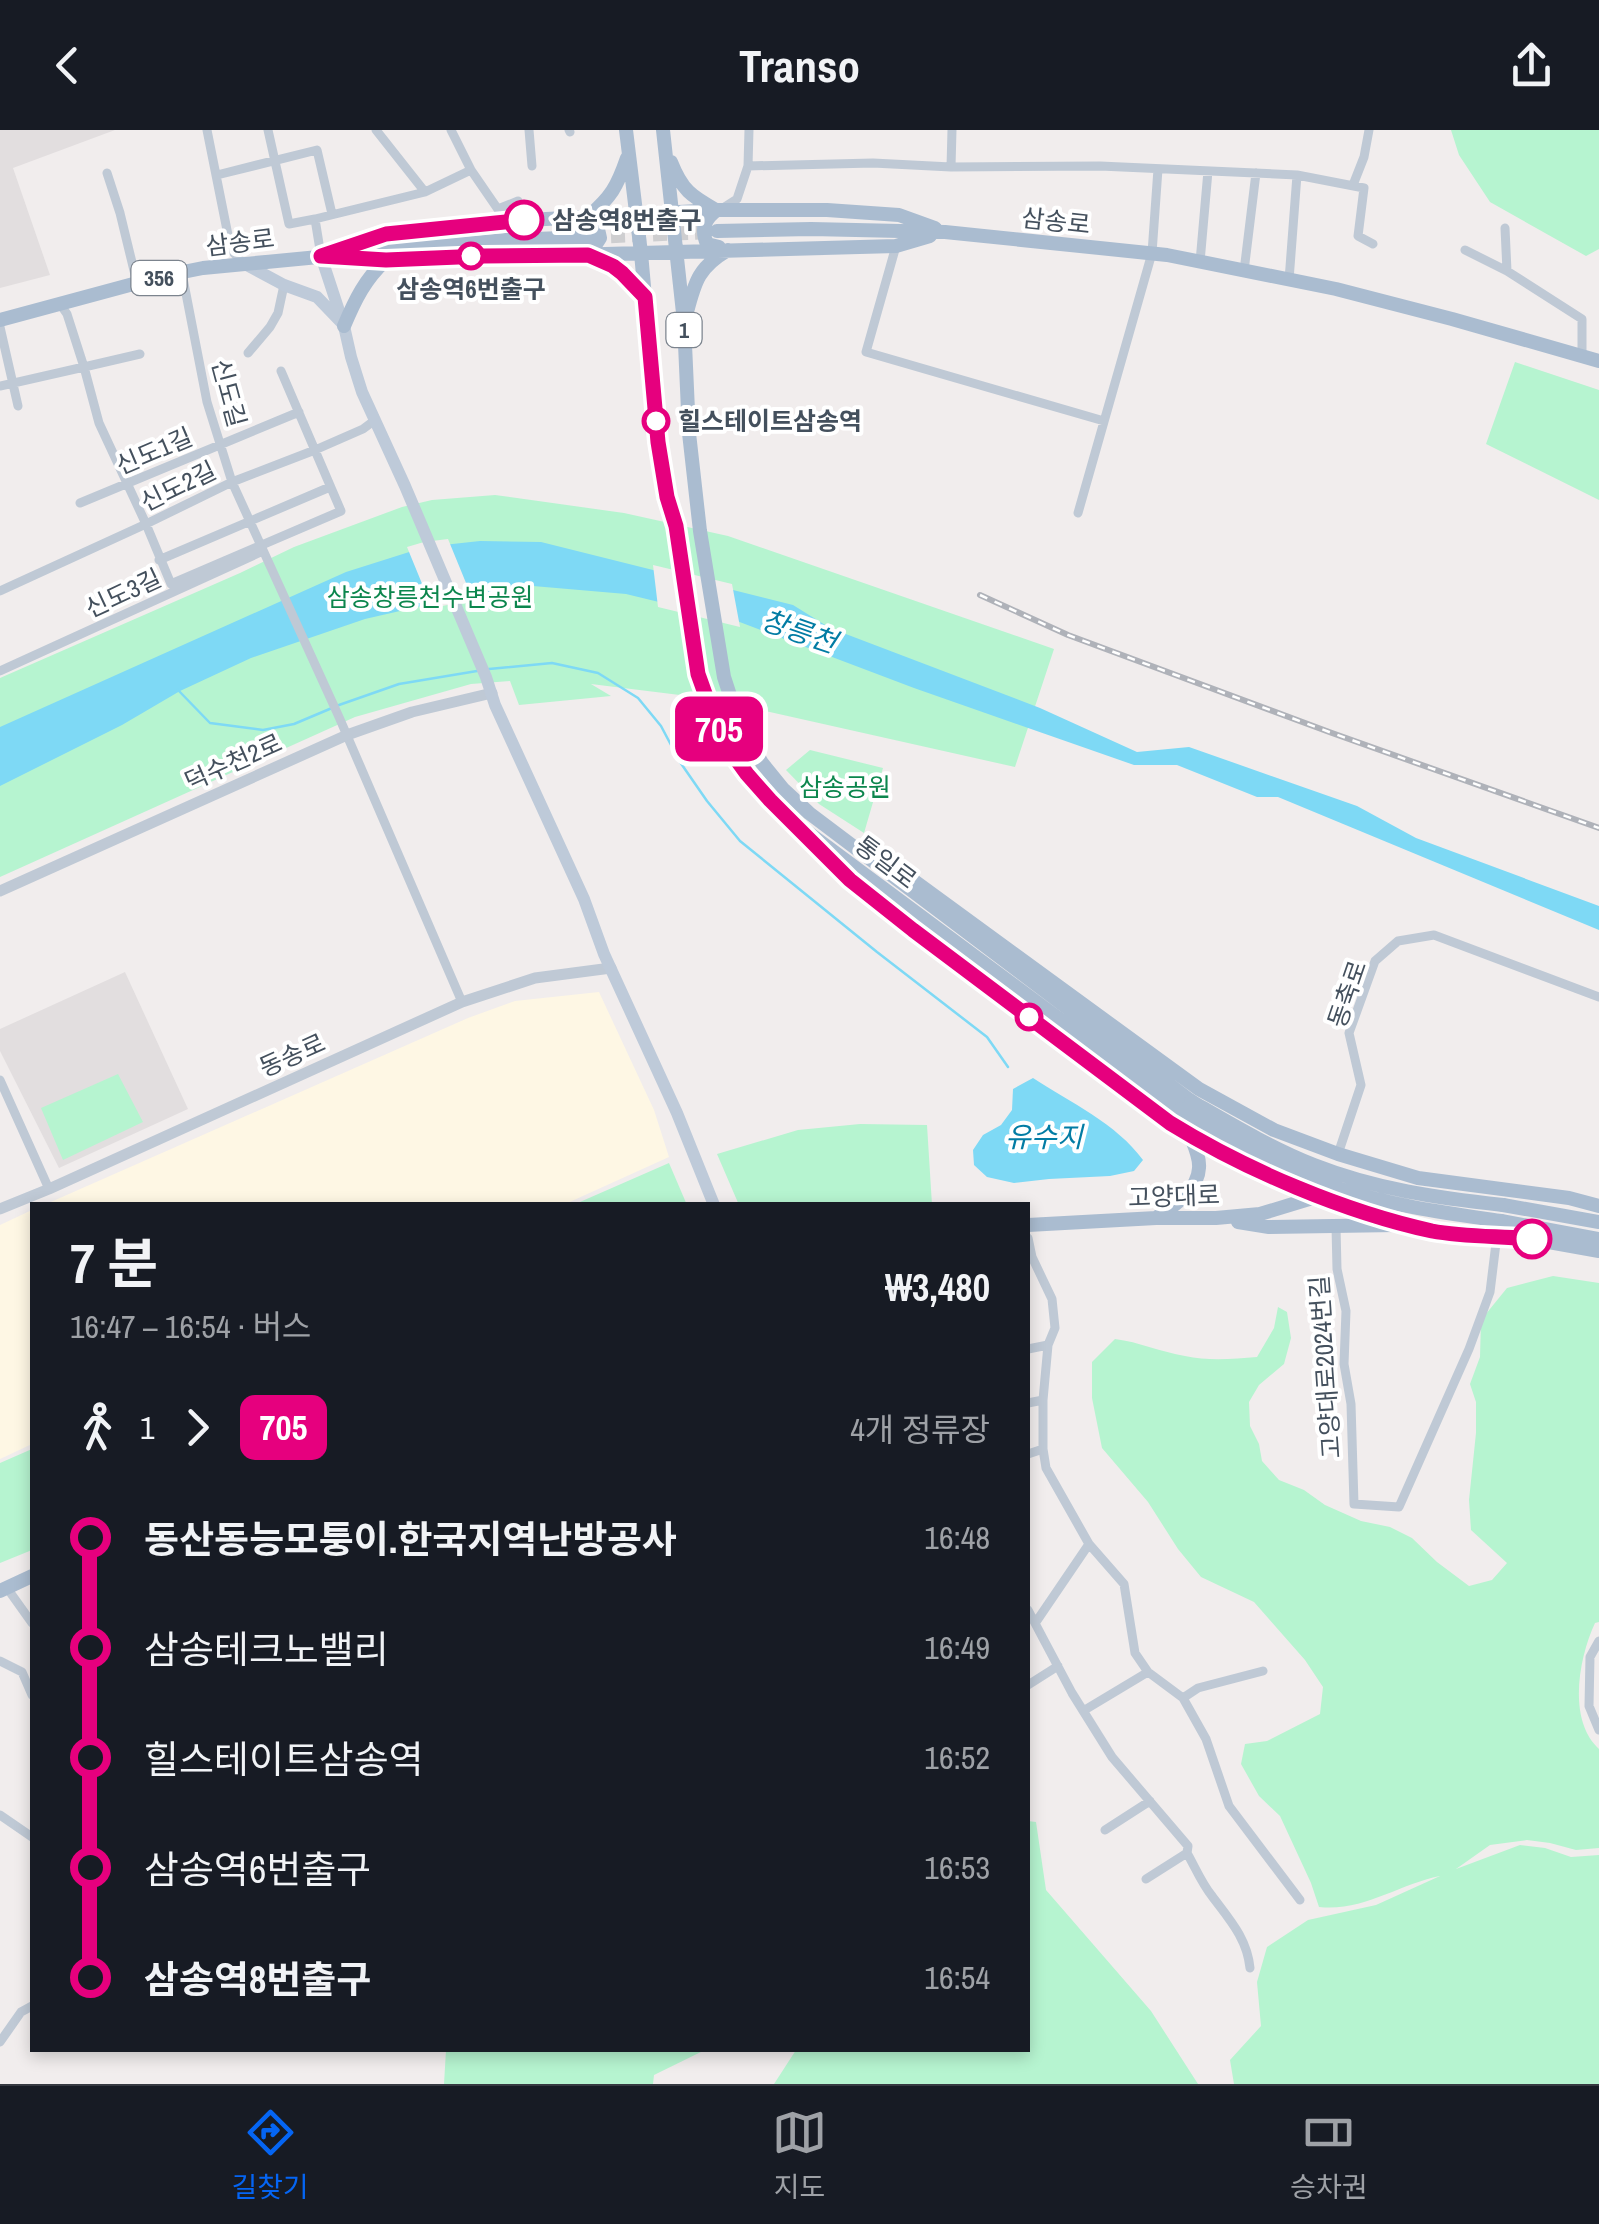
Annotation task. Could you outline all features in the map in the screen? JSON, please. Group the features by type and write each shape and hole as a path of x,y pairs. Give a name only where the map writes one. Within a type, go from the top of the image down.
{"main road":[{"name":"통일로","path":"626,130 658,442 676,526 698,674 731,752 758,787 794,822 1185,1105 1283,1152 1368,1182 1452,1200 1599,1222"},
{"name":"통일로","path":"663,130 684,322 689,433 700,531 724,678 739,723 762,763 809,813 1224,1136 1340,1188 1422,1210 1599,1239"},
{"path":"665,148 678,181 690,195 716,210"},
{"path":"628,152 618,186 587,218 598,229 600,238 588,255 613,266 645,297"},
{"path":"743,204 899,215 945,232 896,246 730,249 707,244 704,224 716,210 743,204"},
{"name":"356","path":"321,256 386,234 502,215 587,218 716,210"},
{"name":"삼송로","path":"717,232 945,232 1152,253 1244,270 1452,319 1599,361"},
{"name":"삼송로","path":"0,320 182,272 243,263 506,240 589,237"},
{"path":"684,322 702,270 730,249"},
{"name":"356","path":"321,256 386,260 730,249"},
{"path":"321,256 362,392 713,1202"},
{"path":"344,326 369,275 386,260"},
{"path":"243,263 317,297 344,326"},
{"path":"809,813 939,897 1199,1089 1274,1130 1418,1178 1568,1198 1599,1206"},
{"path":"794,822 850,880 913,930 1190,1135 1292,1185 1407,1224 1441,1232 1532,1239 1599,1251"},
{"path":"1156,1218 1180,1202 1198,1174 1200,1166 1190,1135"},
{"path":"1319,1196 1338,1154"},
{"path":"1441,1232 1428,1218 1427,1202 1443,1182"},
{"name":"고양대로","path":"1030,1226 1260,1214 1319,1196"},
{"path":"1216,1218 1269,1227 1407,1224"},
{"path":"4,1589 30,1577"}],"street":[{"path":"207,130 231,250 243,263"},
{"name":"삼송로","path":"268,130 289,224 315,219"},
{"path":"376,130 425,192"},
{"path":"451,130 471,170 502,215 518,202"},
{"path":"529,130 532,166"},
{"path":"743,204 750,130"},
{"path":"951,167 952,130"},
{"path":"1354,186 1369,130"},
{"path":"217,175 321,149 332,214"},
{"path":"748,166 1100,166 1298,175 1364,188 1358,236 1373,244"},
{"path":"1078,513 1152,253 1158,168"},
{"path":"321,256 315,219 425,192 471,170"},
{"path":"1200,262 1208,171"},
{"path":"107,173 137,283"},
{"path":"1244,270 1256,173"},
{"path":"1289,280 1298,175"},
{"path":"1505,228 1507,271"},
{"path":"896,246 866,352 1104,421"},
{"path":"1465,250 1507,271 1582,319 1582,355"},
{"name":"신도길","path":"182,272 207,402 232,482 462,1002"},
{"path":"248,353 278,313 284,285"},
{"path":"60,304 67,314 99,423 160,560 330,487 281,371"},
{"path":"0,328 18,406"},
{"path":"0,386 140,354"},
{"name":"신도1길","path":"80,503 299,412"},
{"name":"신도2길","path":"0,591 232,482 315,450 376,420"},
{"name":"신도3길","path":"0,671 341,511 330,487"},
{"name":"신도3길","path":"160,560 171,584 261,548"},
{"name":"덕수천2로","path":"0,890 346,735 412,712 492,693"},
{"name":"동축로","path":"1338,1154 1360,1084 1349,1034 1375,961 1398,942 1434,935 1599,997"},
{"name":"동송로","path":"0,1208 462,1002 535,978 611,968"},
{"path":"0,1080 49,1189"},
{"name":"고양대로2024번길","path":"1336,1227 1337,1269 1346,1311 1344,1364 1352,1404 1354,1504 1400,1507 1490,1292 1497,1236"},
{"path":"1030,1248 1052,1299 1055,1328 1048,1345 1043,1400 1046,1468 1089,1544 1124,1584 1135,1652 1148,1672 1183,1698 1206,1739 1229,1806 1300,1900"},
{"path":"1030,1348 1048,1345"},
{"path":"1030,1403 1043,1400"},
{"path":"1030,1453 1043,1449"},
{"path":"1036,1622 1089,1544"},
{"path":"4,1589 30,1621"},
{"path":"1030,1613 1112,1757 1188,1846 1187,1854 1249,1951 1250,1968"},
{"path":"1599,1641 1590,1657 1589,1706 1599,1730"},
{"path":"0,1661 22,1672 30,1691"},
{"path":"1030,1684 1058,1666"},
{"path":"1183,1698 1198,1688 1264,1671"},
{"path":"1083,1712 1148,1672"},
{"path":"1105,1830 1150,1802"},
{"path":"0,1815 30,1836"},
{"path":"1146,1878 1187,1854"},
{"path":"0,2042 21,2012 30,2007"}],"shaded area":[{"path":"0,130 115,130 13,168 50,275 0,288"},
{"path":"125,972 188,1109 59,1168 0,1051 0,1029"},
{"path":"599,992 654,1110 669,1157 570,1202 51,1202 468,1018 515,1001"},
{"path":"30,1211 30,1445 0,1459 0,1225"}],"green space":[{"path":"1451,130 1599,130 1599,249 1586,256 1490,202 1459,155"},
{"path":"1515,362 1599,390 1599,500 1486,444"},
{"name":"삼송창릉천수변공원","path":"495,495 624,513 728,536 1054,649 1015,767 712,699 591,684 611,696 519,705 510,681 471,684 355,717 0,877 0,678 294,547 402,507 432,500"},
{"name":"삼송공원","path":"810,750 883,768 864,833 819,804 786,770"},
{"path":"118,1074 143,1122 63,1160 41,1108"},
{"path":"860,1124 927,1125 932,1202 738,1202 717,1154 798,1130"},
{"path":"669,1163 686,1202 580,1202"},
{"path":"1553,1276 1599,1283 1599,1622 1595,1623 1584,1653 1579,1705 1589,1737 1599,1749 1599,1848 1576,1850 1527,1840 1490,1845 1456,1869 1520,1845 1571,1857 1599,1855 1599,2084 1234,2084 1230,2060 1261,2026 1257,1982 1267,1947 1308,1920 1376,1905 1440,1876 1351,1905 1319,1907 1280,1816 1259,1796 1241,1764 1245,1744 1267,1741 1320,1714 1323,1687 1305,1660 1254,1602 1201,1577 1148,1502 1102,1448 1092,1398 1092,1362 1115,1339 1194,1358 1257,1357 1274,1328 1278,1307 1287,1312 1291,1338 1284,1364 1259,1385 1249,1402 1250,1426 1262,1461 1279,1480 1304,1490 1325,1505 1412,1538 1469,1586 1492,1580 1507,1563 1471,1530 1469,1500 1476,1402 1470,1384 1480,1357 1481,1320 1507,1288"},
{"path":"30,1450 30,1551 0,1563 0,1463"},
{"path":"1030,1821 1036,1822 1046,1890 1151,2011 1198,2084 774,2084 795,2052 1030,2052"},
{"path":"446,2052 701,2052 654,2075 653,2084 444,2084"}],"water":[{"name":"창릉천","path":"480,541 541,542 793,605 830,628 1040,708 1137,752 1189,747 1357,806 1416,838 1599,906 1599,930 1278,797 1257,797 1177,765 1134,765 737,621 626,594 533,586 365,619 251,658 0,786 0,727 346,572 425,547"},
{"name":"유수지","path":"1033,1078 1120,1135 1143,1160 1134,1171 1014,1183 987,1177 974,1165 973,1150 983,1135 1001,1125 1012,1110 1013,1089"}],"pier":[{"path":"448,539 473,600 432,608 407,547"},
{"path":"653,565 732,584 740,627 658,607"}],"waterway":[{"path":"489,669 552,663 598,673 638,698 661,726 707,801 740,841 987,1037 1008,1067"},
{"path":"339,705 399,684 477,671"},
{"path":"178,690 210,723 263,730 294,724 332,708"}],"tunnel":[{"path":"590,237 713,232"}],"railway":[{"path":"980,595 1068,635 1599,828"}],"bus line":[{"name":"705","path":"524,220 386,234 321,256 386,260 588,255 613,266 645,297 658,442 676,526 698,674 731,752 770,800 850,880 1190,1135 1292,1185 1407,1224 1441,1232 1532,1239"}],"place":[{"name":"삼송역8번출구","path":"524,220"},
{"name":"삼송역6번출구","path":"471,256"},
{"name":"힐스테이트삼송역","path":"656,421"}]}
